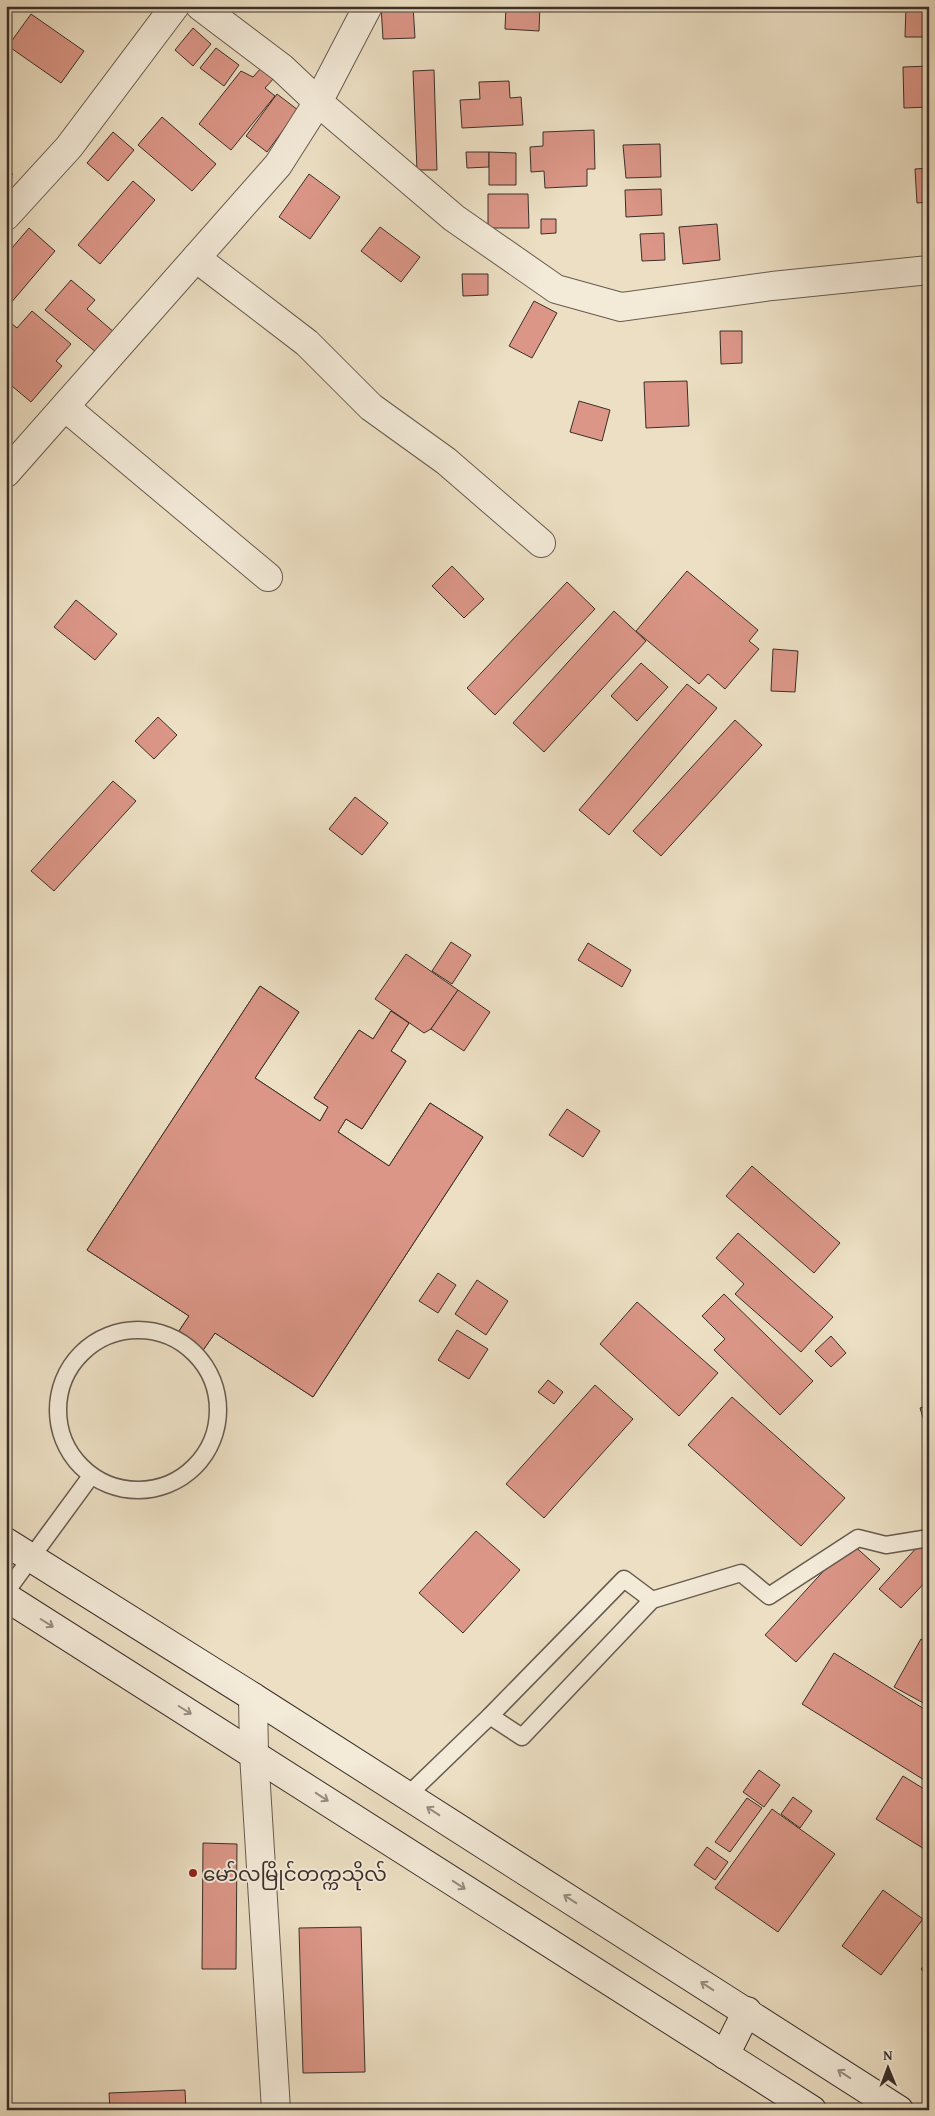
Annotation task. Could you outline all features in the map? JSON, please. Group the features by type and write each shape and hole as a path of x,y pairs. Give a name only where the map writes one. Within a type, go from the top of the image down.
{"street":[{"path":"6,216 69,147 175,6"},
{"path":"200,6 282,68 318,102 454,218 556,289 621,308 772,286 929,270"},
{"path":"6,473 278,165 318,102 368,6"},
{"path":"196,258 307,343 371,408 446,461 541,543"},
{"path":"65,406 268,577"},
{"path":"6,1542 253,1696 899,2110"},
{"path":"6,1597 812,2110"},
{"path":"253,1696 254,1754 276,2110"},
{"path":"725,2055 747,2011"}],"lane":[{"path":"131,1329 160,1332 185,1344 206,1366 217,1392 219,1420 210,1446 195,1468 172,1483 145,1490 116,1488 91,1476 66,1448 58,1422 58,1394 69,1367 88,1347 104,1336 131,1329"},
{"path":"6,1592 91,1476"},
{"path":"490,1716 522,1737 652,1600 741,1573 769,1596 858,1538 886,1545 929,1538"},
{"path":"408,1795 490,1716 624,1579 652,1600"}],"building":[{"path":"381,6 413,6 415,38 383,39"},
{"path":"506,6 540,6 539,31 505,29"},
{"path":"906,6 929,6 929,37 905,37"},
{"path":"31,14 84,51 61,83 8,46"},
{"path":"193,28 211,44 193,66 175,50"},
{"path":"216,48 239,65 224,86 200,68"},
{"path":"929,66 929,107 904,108 903,67"},
{"path":"262,67 275,77 265,88 275,96 231,150 199,124 241,71 253,77"},
{"path":"434,70 437,170 417,170 413,71"},
{"path":"509,81 510,98 521,97 523,125 462,128 460,100 480,99 479,82"},
{"path":"277,94 298,110 267,152 246,136"},
{"path":"162,117 216,164 192,191 138,145"},
{"path":"594,130 595,169 587,169 587,186 545,188 544,171 531,172 530,147 543,146 543,132"},
{"path":"113,132 134,150 108,181 87,163"},
{"path":"660,144 661,177 626,178 623,145"},
{"path":"466,152 489,152 489,167 467,168"},
{"path":"489,152 516,153 516,185 489,185"},
{"path":"929,168 929,202 917,203 915,169"},
{"path":"6,169 13,174 6,182"},
{"path":"309,174 340,197 310,239 279,217"},
{"path":"133,181 155,200 100,264 78,245"},
{"path":"661,189 662,215 626,217 625,190"},
{"path":"488,194 528,194 529,228 488,228"},
{"path":"541,219 556,219 556,233 541,234"},
{"path":"717,224 720,260 683,264 679,227"},
{"path":"380,227 420,257 401,282 361,251"},
{"path":"29,228 55,251 10,304 6,301 6,255"},
{"path":"664,233 665,260 642,261 640,234"},
{"path":"462,274 488,274 488,295 463,296"},
{"path":"71,280 95,300 87,309 115,333 97,353 45,310"},
{"path":"534,301 557,313 532,358 509,346"},
{"path":"32,311 71,344 56,361 62,366 31,402 6,381 6,319 17,328"},
{"path":"720,331 742,331 742,363 721,364"},
{"path":"687,381 689,426 646,428 644,382"},
{"path":"579,401 610,410 602,441 570,432"},
{"path":"452,566 484,599 464,618 432,586"},
{"path":"687,571 758,630 749,641 759,649 725,689 708,674 699,684 636,631"},
{"path":"567,582 595,609 495,715 467,688"},
{"path":"76,600 117,634 95,660 54,627"},
{"path":"614,611 646,641 544,752 513,723"},
{"path":"773,649 798,651 795,692 771,691"},
{"path":"641,663 668,687 637,721 611,696"},
{"path":"687,684 717,708 609,835 579,810"},
{"path":"158,717 177,735 154,759 135,741"},
{"path":"735,720 762,745 661,856 633,831"},
{"path":"113,781 136,801 54,891 31,871"},
{"path":"355,797 388,823 362,855 329,829"},
{"path":"451,942 471,955 452,984 432,971"},
{"path":"588,943 631,970 622,987 578,960"},
{"path":"406,954 458,990 431,1029 424,1033 375,999"},
{"path":"260,986 299,1012 255,1078 320,1121 328,1107 314,1098 359,1030 373,1039 391,1011 409,1023 391,1051 406,1061 362,1129 346,1119 338,1132 389,1166 430,1103 483,1137 313,1397 215,1333 197,1359 171,1343 189,1316 87,1250","holes":["241,1099 306,1141 293,1161 282,1153 253,1196 200,1162","324,1153 375,1186 334,1249 290,1221 319,1177 311,1172","184,1186 318,1273 274,1340 140,1253"]},
{"path":"260,986 299,1012 255,1078 320,1121 328,1107 314,1098 359,1030 373,1039 391,1011 409,1023 391,1051 406,1061 362,1129 346,1119 338,1132 389,1166 430,1103 483,1137 313,1397 215,1333 197,1359 171,1343 189,1316 87,1250"},
{"path":"458,990 490,1012 464,1051 431,1029"},
{"path":"567,1109 600,1131 583,1157 549,1135"},
{"path":"752,1166 840,1243 814,1273 726,1196"},
{"path":"738,1233 833,1317 801,1352 735,1294 744,1284 716,1258"},
{"path":"438,1273 456,1285 438,1313 419,1301"},
{"path":"477,1280 508,1301 486,1335 455,1314"},
{"path":"724,1294 813,1381 780,1415 714,1350 725,1339 702,1316"},
{"path":"637,1302 718,1373 679,1416 600,1344"},
{"path":"457,1330 488,1349 469,1379 438,1360"},
{"path":"831,1336 846,1353 831,1367 815,1351"},
{"path":"548,1380 563,1392 554,1404 538,1392"},
{"path":"595,1385 633,1419 544,1518 506,1484"},
{"path":"732,1397 845,1498 801,1546 688,1445"},
{"path":"929,1405 929,1436 920,1408"},
{"path":"476,1531 520,1570 463,1633 419,1593"},
{"path":"850,1542 880,1569 796,1662 765,1635"},
{"path":"919,1545 929,1554 929,1578 901,1608 879,1589"},
{"path":"921,1639 929,1644 929,1706 894,1687"},
{"path":"834,1653 929,1712 929,1783 802,1704"},
{"path":"759,1770 780,1785 764,1807 743,1792"},
{"path":"903,1776 929,1792 929,1852 876,1819"},
{"path":"793,1797 812,1811 800,1828 781,1814"},
{"path":"747,1798 762,1808 730,1852 715,1842"},
{"path":"772,1809 835,1854 778,1932 715,1888"},
{"path":"203,1843 237,1844 236,1969 202,1969"},
{"path":"707,1847 728,1862 715,1880 694,1865"},
{"path":"883,1890 923,1919 881,1975 842,1946"},
{"path":"361,1927 365,2072 303,2073 299,1928"},
{"path":"929,1962 929,1978 921,1969"},
{"path":"185,2090 186,2110 110,2110 109,2093"}],"place":[{"name":"မော်လမြိုင်တက္ကသိုလ်","path":"193,1873"}]}
